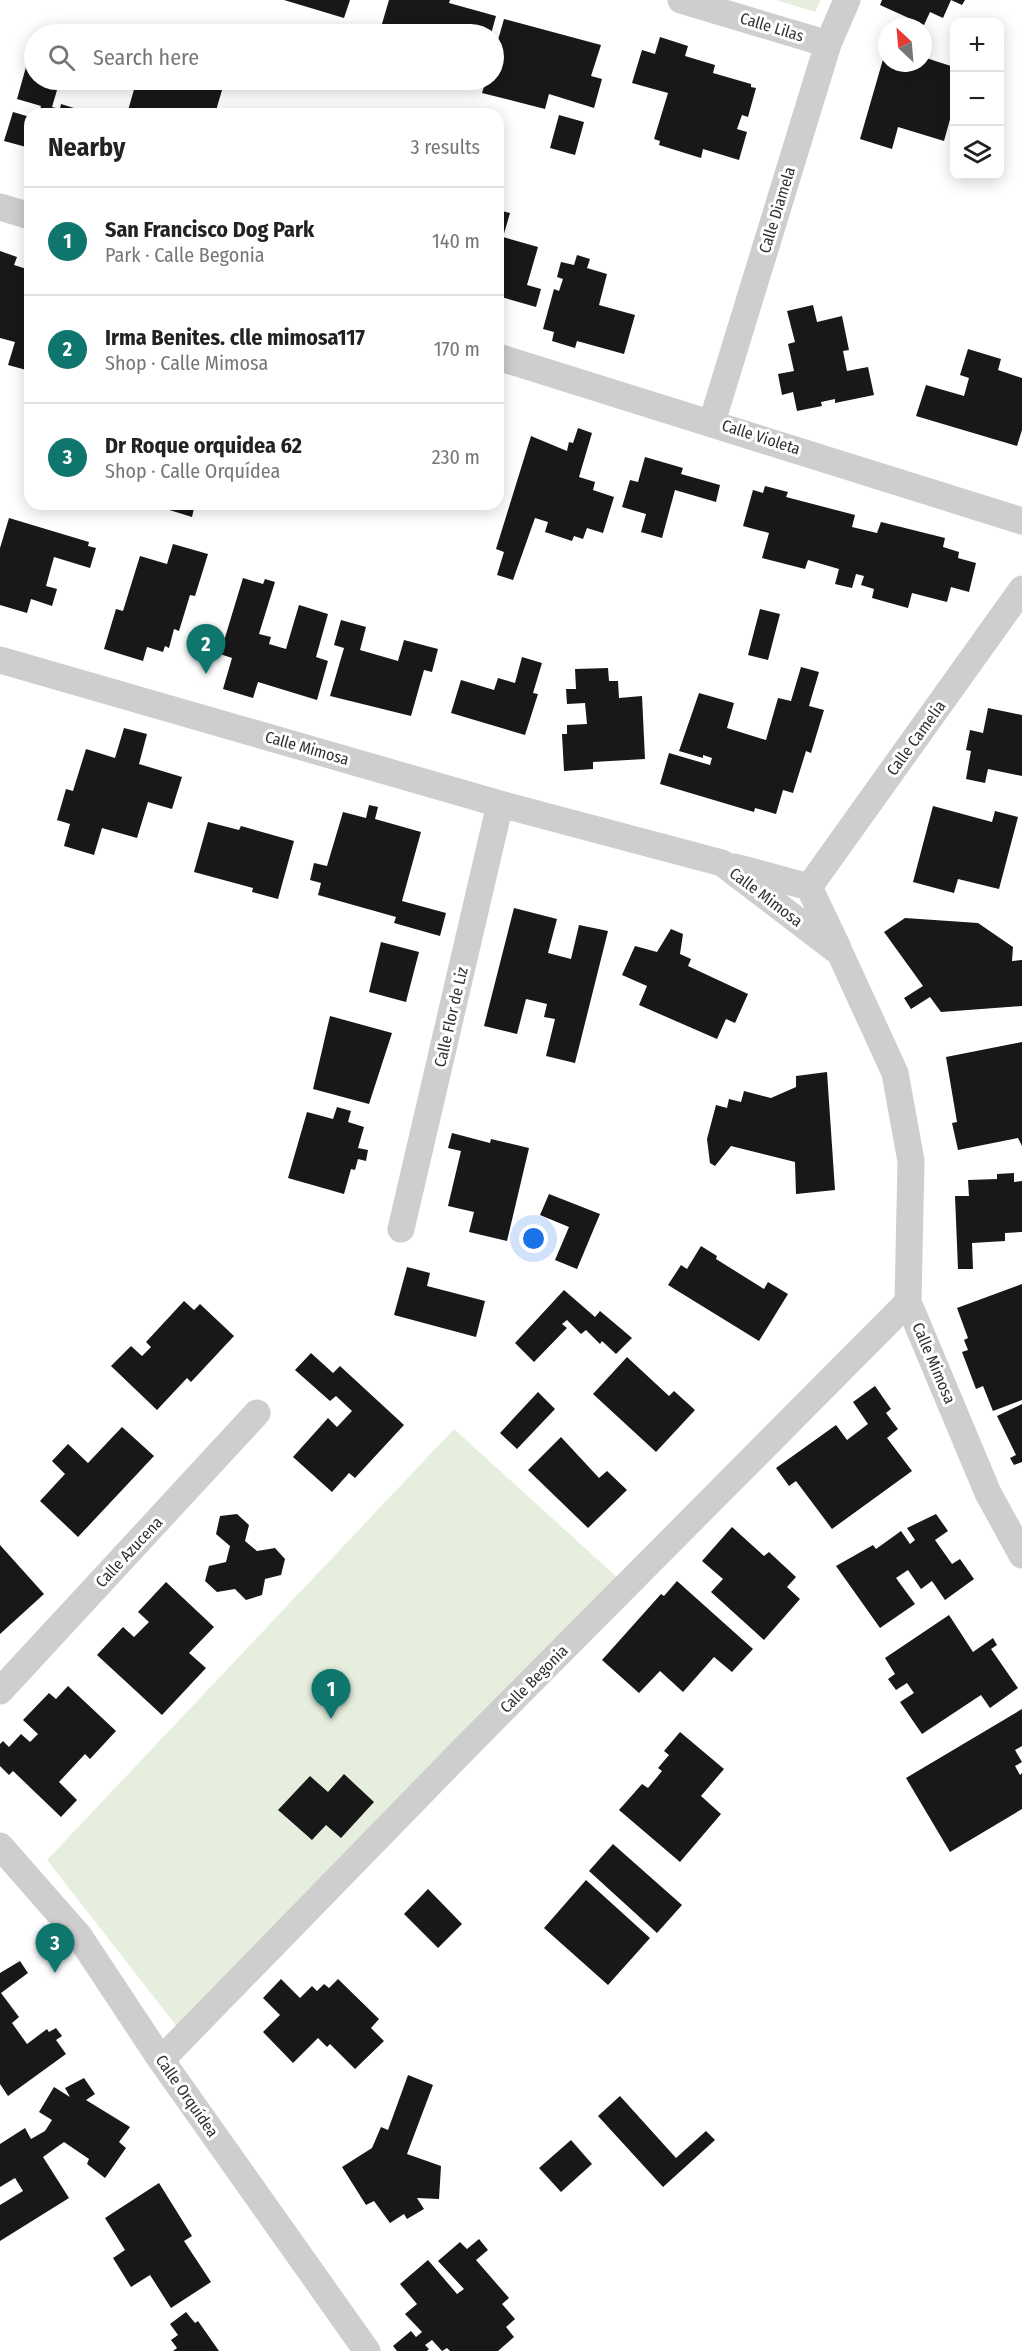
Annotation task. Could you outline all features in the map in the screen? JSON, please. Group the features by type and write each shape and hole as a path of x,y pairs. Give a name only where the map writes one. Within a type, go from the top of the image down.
{"street":[{"name":"Calle Lilas","path":"681,0 828,45"},
{"name":"Calle Diamela","path":"712,422 828,45 847,0"},
{"path":"0,207 24,214"},
{"name":"Calle Violeta","path":"504,359 712,422 1022,521"},
{"name":"Calle Camelia","path":"809,887 1022,589"},
{"name":"Calle Mimosa","path":"0,660 500,804 722,863 840,953 895,1073 911,1161 908,1302 988,1493 1022,1555"},
{"name":"Calle Flor de Liz","path":"401,1229 500,804"},
{"path":"722,863 809,887 840,953"},
{"name":"Calle Begonia","path":"161,2060 474,1739 908,1302"},
{"name":"Calle Azucena","path":"0,1691 257,1413"},
{"name":"Calle Orquídea","path":"0,1846 79,1936 161,2060 367,2351"}],"green space":[{"path":"776,0 821,0 815,12"},
{"path":"454,1429 618,1578 178,2028 47,1860"}],"building":[{"path":"284,0 350,0 344,18"},
{"path":"389,0 450,0 449,3 496,16 494,24 382,24"},
{"path":"882,0 951,0 943,18 930,12 927,18 909,18 880,5"},
{"path":"951,0 965,0 962,5"},
{"path":"504,19 601,45 591,76 602,79 594,108 549,94 545,109 482,93 483,90 504,90"},
{"path":"660,37 688,46 685,56 715,65 713,73 751,84 751,87 756,88 748,117 742,115 737,129 747,132 739,160 703,149 701,158 659,145 660,141 654,139 668,93 632,83 642,50 655,54"},
{"path":"932,60 950,66 950,119 944,141 898,127 892,149 860,139 879,72 932,72"},
{"path":"24,74 24,90 57,90 52,107 56,108 40,108 41,106 17,99"},
{"path":"134,90 222,90 217,108 129,108"},
{"path":"61,104 74,108 60,108"},
{"path":"13,112 24,115 24,146 4,141"},
{"path":"559,115 584,122 575,155 550,148"},
{"path":"504,212 510,213 504,234"},
{"path":"504,237 538,247 527,285 541,289 536,307 504,298"},
{"path":"0,251 17,257 14,265 24,268 24,369 8,365 15,342 0,338"},
{"path":"577,255 590,259 587,268 607,274 599,305 635,315 624,354 577,341 575,348 552,341 554,332 543,329 554,289 559,291 563,279 557,277 561,262 574,265"},
{"path":"813,305 817,322 842,316 849,350 843,351 847,371 868,367 874,395 835,403 835,399 821,402 822,406 797,411 793,392 782,395 778,374 794,371 788,344 795,342 787,311"},
{"path":"968,349 1001,359 998,370 1022,378 1022,430 1017,446 916,416 926,385 964,396 969,378 960,375"},
{"path":"578,428 592,433 579,477 595,482 593,490 614,497 603,533 587,528 583,539 574,536 572,541 545,532 548,522 535,518 513,580 497,575 504,552 496,549 531,436 567,451 569,442 573,443"},
{"path":"645,457 683,468 681,474 720,485 716,502 675,490 662,538 641,532 646,514 622,507 630,480 638,482"},
{"path":"765,486 788,492 786,497 855,515 852,527 877,533 881,522 945,538 943,547 959,552 958,558 976,563 969,592 951,587 947,602 912,593 908,608 872,598 874,589 861,585 864,576 856,574 852,588 835,584 839,569 808,560 805,569 762,558 769,533 743,526 753,490 763,493"},
{"path":"169,510 194,510 192,517"},
{"path":"9,518 89,542 88,546 96,548 90,568 54,557 46,586 57,589 52,606 31,599 27,613 0,605 0,548"},
{"path":"173,544 208,554 195,596 190,595 179,631 174,629 169,648 165,646 163,652 147,647 143,661 104,649 116,609 123,611 140,556 167,564"},
{"path":"243,578 263,584 265,579 275,582 259,634 271,637 269,644 286,649 299,605 328,614 316,657 328,661 317,700 258,682 253,698 223,689 232,658 220,654"},
{"path":"760,609 780,614 768,660 748,655"},
{"path":"341,620 366,627 360,650 398,661 404,640 438,649 432,672 424,670 411,716 330,696 344,648 334,645"},
{"path":"522,657 542,663 533,693 538,694 525,735 451,713 461,680 494,690 498,678 515,683"},
{"path":"801,667 819,672 809,706 824,710 811,753 806,751 793,793 783,790 776,814 755,808 754,812 660,784 669,753 710,765 712,758 703,755 703,758 679,751 699,693 734,703 727,728 766,740 778,698 791,701"},
{"path":"608,668 609,681 618,681 619,698 642,696 645,759 593,762 593,769 564,771 562,734 567,734 567,725 587,724 585,703 567,704 566,689 576,689 575,669"},
{"path":"988,708 1022,715 1022,776 988,769 985,783 966,779 971,751 966,750 970,730 983,733"},
{"path":"124,728 147,734 139,764 182,777 172,809 148,802 137,838 102,828 94,855 64,846 70,824 57,820 66,789 73,791 86,749 115,758"},
{"path":"369,805 378,807 375,819 421,832 402,901 446,913 440,936 394,923 396,917 318,895 321,883 310,880 314,863 327,866 343,812 366,818"},
{"path":"933,806 992,822 995,811 1018,817 999,889 958,879 954,893 913,882"},
{"path":"208,822 239,830 241,826 294,841 278,899 252,892 253,888 194,872"},
{"path":"514,908 557,919 548,953 571,959 579,925 608,931 575,1063 546,1056 555,1019 544,1017 547,1004 526,999 517,1034 484,1026"},
{"path":"905,918 978,923 1013,947 1012,961 1022,960 1022,1006 941,1012 930,997 911,1009 904,998 923,986 884,932"},
{"path":"671,929 683,934 680,954 691,959 688,966 748,994 735,1023 726,1019 717,1039 639,1005 647,986 622,975 635,946 657,952"},
{"path":"381,942 419,952 406,1002 369,992"},
{"path":"330,1016 392,1033 369,1104 313,1089"},
{"path":"1022,1042 1022,1146 1018,1138 958,1150 952,1123 957,1122 946,1057"},
{"path":"827,1072 835,1190 796,1194 795,1162 731,1146 715,1166 710,1163 707,1139 716,1105 727,1108 729,1099 741,1102 744,1091 771,1098 796,1087 796,1076"},
{"path":"337,1107 351,1111 348,1122 364,1127 358,1148 368,1150 366,1161 358,1159 355,1170 351,1169 344,1194 288,1178 307,1112 333,1119"},
{"path":"452,1133 490,1143 491,1139 529,1148 507,1241 469,1232 474,1212 448,1206 461,1151 448,1148"},
{"path":"1014,1173 1014,1182 1022,1181 1022,1232 1005,1233 1005,1241 972,1243 973,1269 958,1269 955,1196 969,1196 968,1180 997,1179 997,1174"},
{"path":"549,1194 600,1214 577,1269 555,1260 569,1227 540,1215"},
{"path":"701,1246 717,1256 716,1259 764,1289 768,1282 788,1294 759,1341 668,1285 681,1265 687,1269"},
{"path":"407,1267 430,1273 427,1286 485,1301 476,1337 394,1315"},
{"path":"1022,1284 1022,1400 993,1411 983,1386 976,1389 962,1352 968,1350 964,1340 968,1338 957,1308"},
{"path":"564,1290 595,1317 600,1311 632,1338 616,1354 602,1341 600,1344 586,1330 581,1334 567,1320 562,1324 567,1328 534,1362 515,1343"},
{"path":"184,1301 194,1310 200,1304 234,1336 191,1382 187,1378 157,1410 111,1366 131,1346 142,1356 151,1347 146,1342"},
{"path":"311,1353 333,1373 340,1366 404,1425 355,1478 349,1473 332,1492 293,1457 328,1418 337,1427 352,1411 336,1396 330,1401 295,1370"},
{"path":"627,1357 669,1396 674,1391 695,1410 656,1452 593,1394"},
{"path":"875,1386 891,1409 886,1413 898,1429 887,1438 912,1471 832,1529 796,1481 789,1486 776,1468 836,1425 847,1440 868,1424 853,1402"},
{"path":"538,1392 555,1409 517,1449 500,1433"},
{"path":"1022,1404 1022,1462 1014,1465 1010,1458 1016,1455 997,1416"},
{"path":"122,1427 154,1456 78,1537 40,1501 65,1474 52,1461 68,1444 88,1463"},
{"path":"561,1437 599,1478 607,1471 627,1490 588,1528 528,1470"},
{"path":"237,1514 249,1525 245,1541 257,1551 275,1548 285,1559 281,1575 265,1579 262,1595 246,1600 235,1589 217,1592 205,1581 209,1566 226,1562 230,1546 216,1534 220,1516"},
{"path":"936,1514 948,1531 935,1540 952,1564 960,1559 974,1579 945,1600 932,1581 921,1589 908,1570 896,1578 915,1604 880,1628 836,1566 873,1545 876,1549 901,1531 910,1544 915,1540 907,1528"},
{"path":"732,1527 764,1556 769,1552 796,1577 787,1587 800,1599 764,1640 711,1592 723,1579 702,1561"},
{"path":"0,1545 44,1594 0,1634"},
{"path":"677,1581 753,1649 732,1672 714,1657 683,1692 660,1671 639,1693 602,1660 661,1594 664,1596"},
{"path":"166,1582 214,1627 189,1653 206,1668 162,1715 97,1655 123,1627 134,1637 149,1622 138,1612"},
{"path":"949,1615 973,1652 993,1638 997,1645 991,1649 1018,1688 990,1708 981,1695 922,1734 900,1702 914,1693 907,1683 896,1690 888,1679 895,1674 885,1658"},
{"path":"68,1686 116,1731 90,1759 85,1754 59,1782 77,1800 61,1817 13,1771 9,1775 0,1766 0,1744 3,1741 9,1747 21,1734 30,1742 38,1734 23,1720 49,1693 56,1699"},
{"path":"1022,1709 1022,1746 1015,1750 1022,1762 1015,1766 1020,1775 1022,1773 1022,1809 950,1852 906,1778"},
{"path":"680,1732 724,1769 701,1796 721,1814 680,1862 619,1810 642,1784 648,1788 662,1771 658,1768 669,1755 664,1751"},
{"path":"344,1774 374,1802 341,1838 326,1825 312,1840 278,1810 310,1776 328,1792"},
{"path":"613,1844 682,1905 657,1933 589,1871"},
{"path":"586,1880 650,1938 608,1985 544,1928"},
{"path":"428,1889 462,1924 438,1948 404,1914"},
{"path":"20,1961 28,1973 1,1993 19,2017 12,2023 27,2044 47,2029 49,2032 56,2028 62,2036 56,2040 66,2054 8,2096 0,2084 0,1973"},
{"path":"281,1979 300,1998 312,1986 317,1991 324,1984 329,1988 338,1979 379,2019 371,2028 384,2041 355,2069 330,2044 327,2047 318,2038 293,2063 263,2032 280,2015 263,1998"},
{"path":"408,2075 433,2085 407,2154 441,2166 439,2199 417,2198 424,2209 407,2219 404,2214 390,2223 374,2201 366,2205 342,2167 372,2148 381,2127 388,2130"},
{"path":"84,2078 95,2094 86,2100 130,2127 119,2142 126,2148 105,2178 87,2164 89,2159 64,2142 43,2157 69,2198 0,2241 0,2205 23,2191 15,2178 0,2187 0,2144 25,2128 31,2139 45,2131 52,2120 39,2112 54,2087 70,2097 65,2088"},
{"path":"620,2096 676,2158 706,2131 715,2140 663,2187 598,2116"},
{"path":"571,2140 592,2164 561,2192 539,2168"},
{"path":"159,2183 192,2236 184,2241 211,2282 171,2308 150,2275 131,2287 113,2258 125,2250 105,2218"},
{"path":"479,2239 488,2250 476,2260 509,2298 502,2304 515,2319 506,2327 514,2337 498,2351 450,2351 447,2348 442,2351 432,2340 425,2345 429,2349 427,2351 397,2351 393,2346 411,2331 416,2337 422,2332 405,2314 417,2304 400,2284 428,2260 457,2294 464,2289 438,2261 460,2242 467,2249"},
{"path":"186,2312 195,2323 198,2321 219,2351 173,2351 177,2348 171,2340 178,2335 170,2324"}],"place":[{"name":"Irma Benites. clle mimosa117","path":"206,674"},
{"name":"San Francisco Dog Park","path":"331,1719"},
{"name":"Dr Roque orquidea 62","path":"55,1973"}]}
